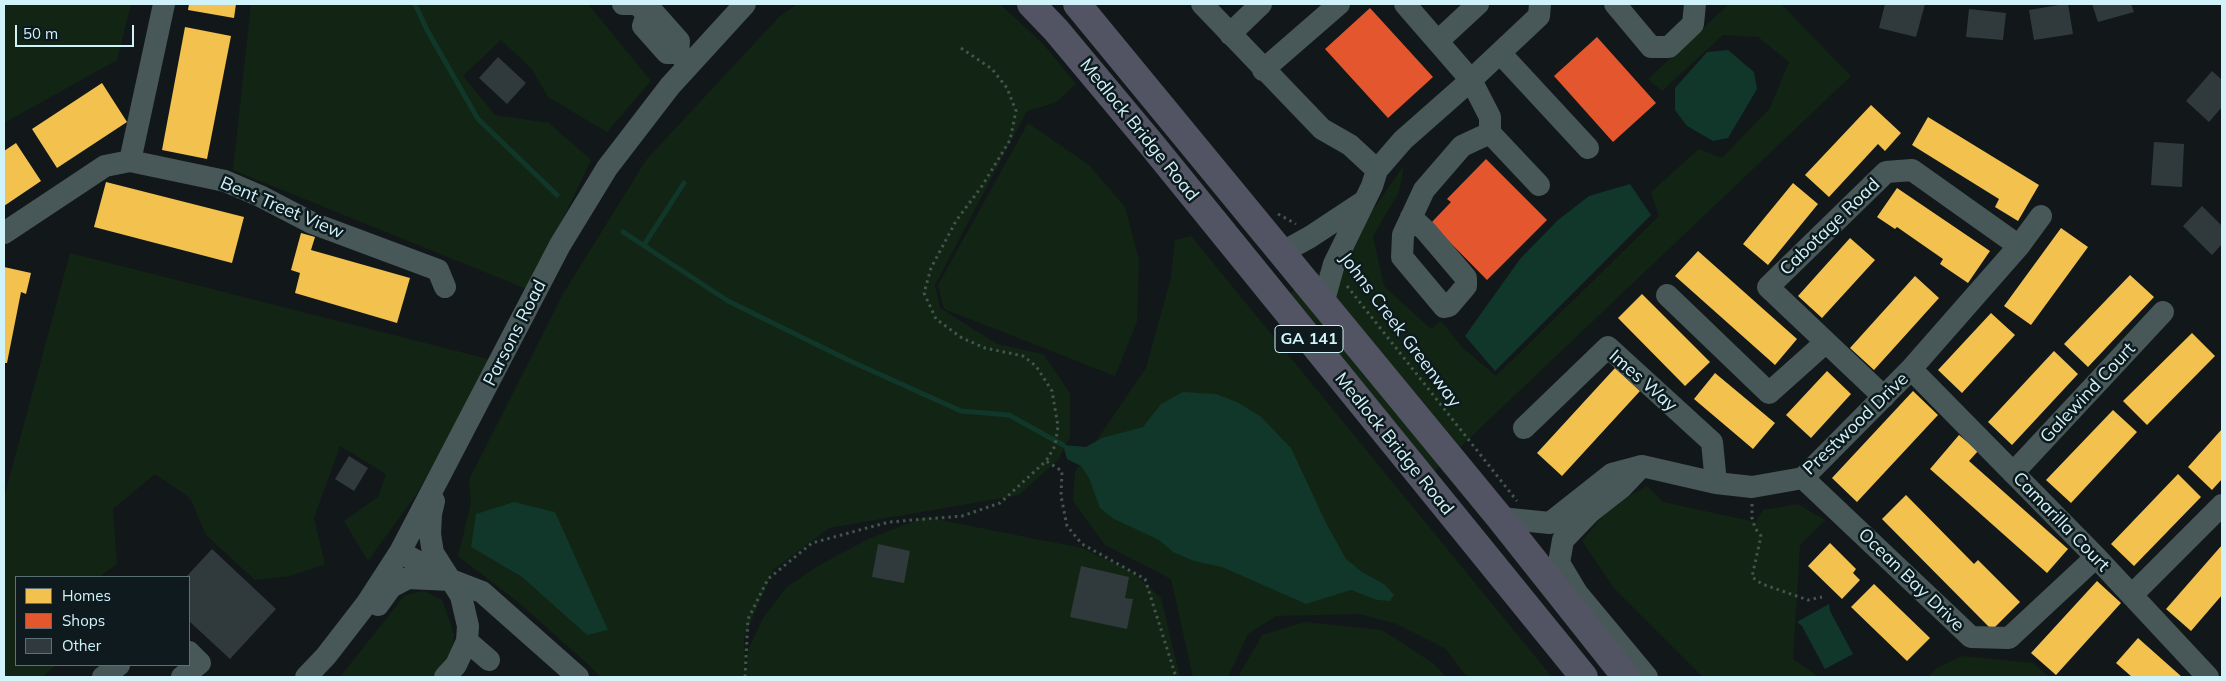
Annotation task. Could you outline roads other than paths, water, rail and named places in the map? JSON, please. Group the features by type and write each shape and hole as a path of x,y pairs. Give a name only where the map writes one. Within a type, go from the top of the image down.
{"highway":[{"name":"Medlock Bridge Road","path":"1031,4 1056,30 1152,145 1584,677"},
{"name":"Medlock Bridge Road","path":"1077,4 1323,304 1510,511 1626,677"}],"street":[{"path":"130,161 164,4"},
{"path":"623,4 637,4 647,14 643,26 667,52 684,59"},
{"name":"Parsons Road","path":"306,677 326,656 367,603 400,552 564,238 616,155 670,86 684,59 745,4"},
{"path":"1202,4 1263,70 1322,129 1350,145 1377,170"},
{"path":"1230,34 1261,4"},
{"path":"1263,70 1339,4"},
{"path":"1438,41 1478,4"},
{"path":"1323,304 1334,264 1377,170 1403,140 1539,16 1540,4"},
{"path":"1615,4 1650,47 1669,47 1693,24 1695,4"},
{"path":"1408,5 1471,80 1490,117 1490,133 1538,185"},
{"path":"1500,53 1588,148"},
{"path":"1411,217 1424,190 1462,146 1490,133"},
{"name":"Bent Treet View","path":"4,233 106,166 130,161 233,185 260,196 312,223 438,270 445,287"},
{"name":"Cabotage Road","path":"1826,342 1768,287 1886,172 1912,170 2019,246"},
{"path":"1281,253 1310,237 1363,202"},
{"name":"Prestwood Drive","path":"1510,511 1550,523 1612,474 1642,466 1716,483 1752,487 1803,478 1911,369 2019,246 2040,216"},
{"path":"1667,295 1769,393 1826,342 1884,397"},
{"name":"Galewind Court","path":"2013,473 2163,312"},
{"name":"Imes Way","path":"1524,428 1608,347 1712,442 1716,483"},
{"name":"Camarilla Court","path":"1911,369 2096,557 2208,677"},
{"path":"1642,466 1622,487 1590,512 1563,540 1559,563 1577,593 1647,677"},
{"path":"441,475 431,514 430,534 433,553 461,596 468,626 466,641 456,665 445,677"},
{"name":"Ocean Bay Drive","path":"1803,478 1971,637 2009,638 2096,557"},
{"path":"2132,595 2222,505"},
{"path":"400,552 451,580 482,592 578,677"},
{"path":"317,677 326,672 391,587 408,578 451,580"},
{"path":"466,641 489,660"},
{"path":"182,677 200,663 190,653"},
{"path":"103,677 118,666"}],"waterway":[{"path":"415,4 427,30 478,119 557,195"},
{"path":"644,245 684,183"},
{"path":"623,232 728,301 848,360 961,411 1009,415 1063,445"}]}
